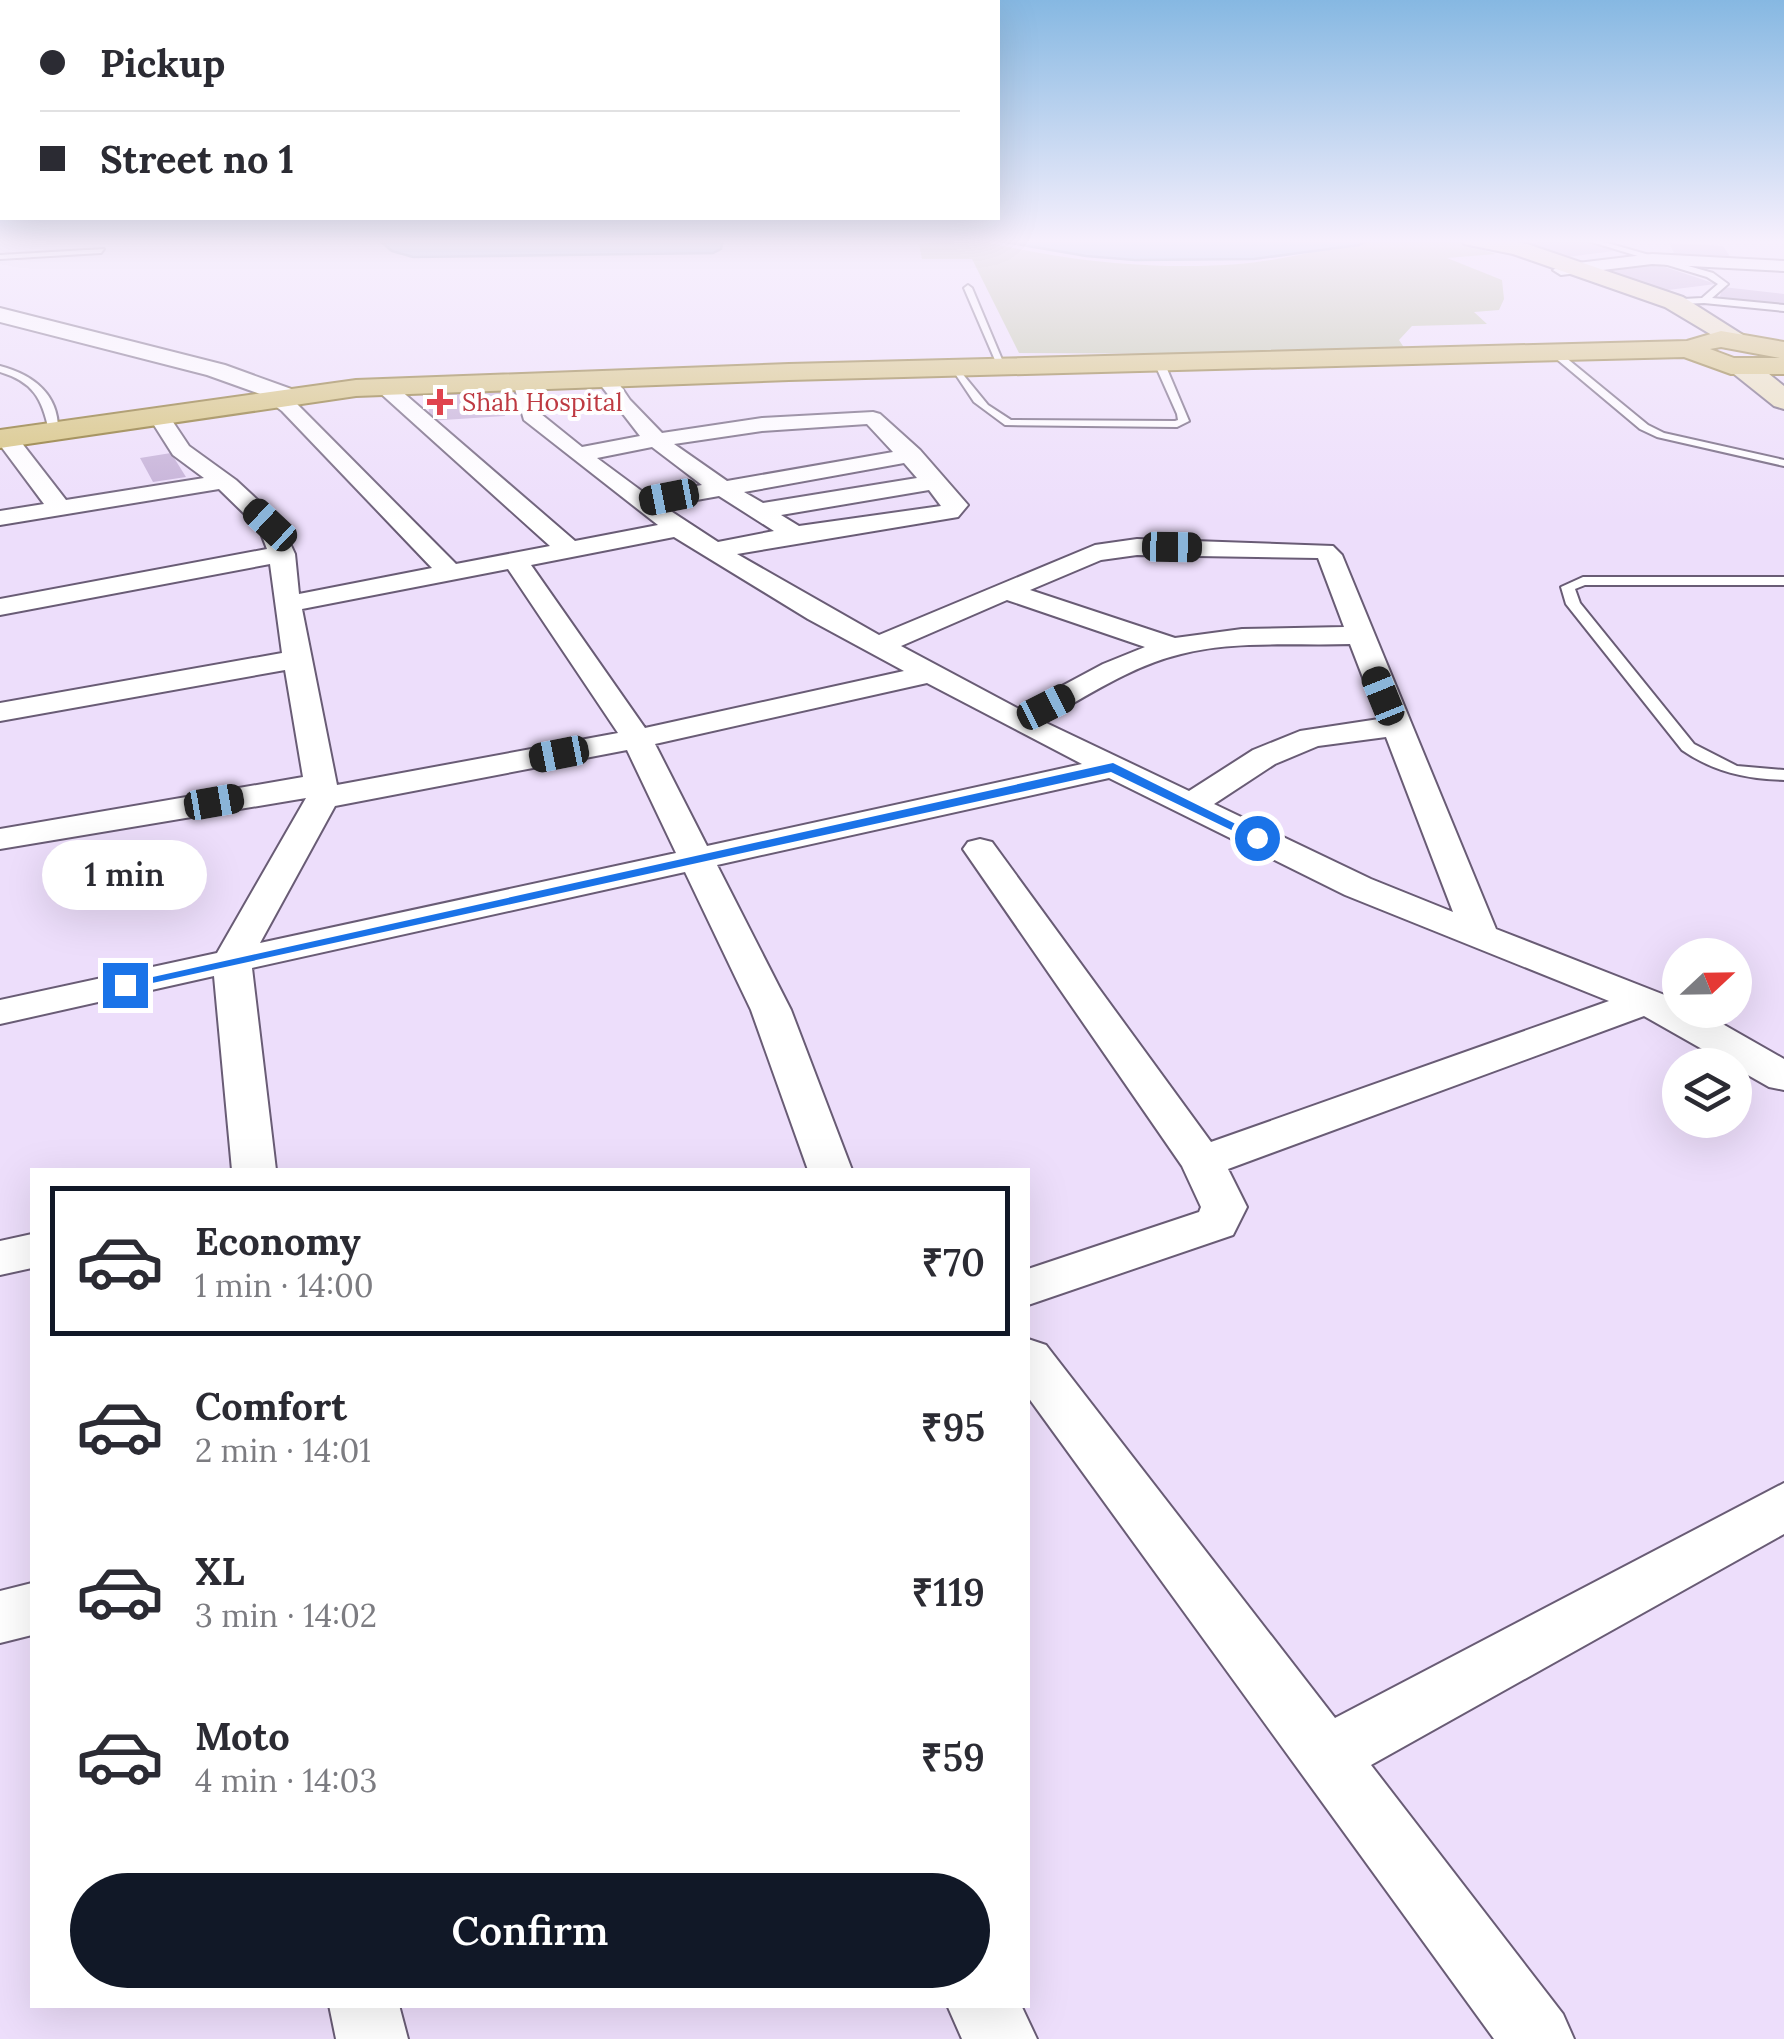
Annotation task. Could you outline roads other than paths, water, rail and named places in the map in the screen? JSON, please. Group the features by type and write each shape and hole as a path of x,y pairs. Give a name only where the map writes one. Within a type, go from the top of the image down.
{"main road":[{"path":"1695,334 1700,349"},
{"path":"1724,334 1771,359 1784,400"},
{"path":"1102,364 1162,369 1560,358 1700,349 1771,359"},
{"path":"3,438 279,396 386,387 1102,364 1428,362"}],"street":[{"path":"39,334 200,376 214,385 216,406"},
{"path":"75,334 216,370 279,396 450,573"},
{"path":"606,379 620,405 656,439 795,534"},
{"path":"522,382 530,416 578,455 678,529 877,646 1019,721 1358,887 1676,1014 1784,1077"},
{"path":"386,387 570,550"},
{"path":"158,414 181,450 270,525 282,554 287,604 322,791 232,958 254,1168"},
{"path":"578,455 744,427 870,418 879,421 956,508 714,550"},
{"path":"816,443 888,431"},
{"path":"3,438 60,508"},
{"path":"642,502 912,456"},
{"path":"690,463 726,458"},
{"path":"0,518 220,482"},
{"path":"760,511 935,482"},
{"path":"287,604 678,529"},
{"path":"877,646 1095,552 1320,549 1330,554 1358,636 1481,937"},
{"path":"0,606 282,554"},
{"path":"515,560 637,740 771,1010 829,1168"},
{"path":"1005,591 1174,647"},
{"path":"1019,721 1127,664 1174,647 1222,640 1358,636"},
{"path":"0,712 297,659"},
{"path":"0,839 637,740 928,674"},
{"path":"1190,804 1264,758 1311,738 1396,726"},
{"path":"0,1012 1113,767"},
{"path":"980,849 1202,1162 1224,1207 1218,1223 1030,1286"},
{"path":"1202,1162 1644,1002"},
{"path":"0,1258 30,1251"},
{"path":"1030,1361 1538,2039"},
{"path":"1326,1756 1784,1506"},
{"path":"0,1617 30,1610"},
{"path":"365,2008 372,2039"},
{"path":"984,2008 1000,2039"}],"lane":[{"path":"988,334 1002,367"},
{"path":"1560,358 1644,427 1661,435 1784,463"},
{"path":"953,368 995,418 1009,423 1177,424 1184,421 1162,369"},
{"path":"0,369 32,380 41,388 48,399 54,430"},
{"path":"1781,585 1582,581 1568,587 1573,604 1688,747 1711,765 1750,775 1784,776"}],"place":[{"name":"Shah Hospital","path":"440,402"}]}
